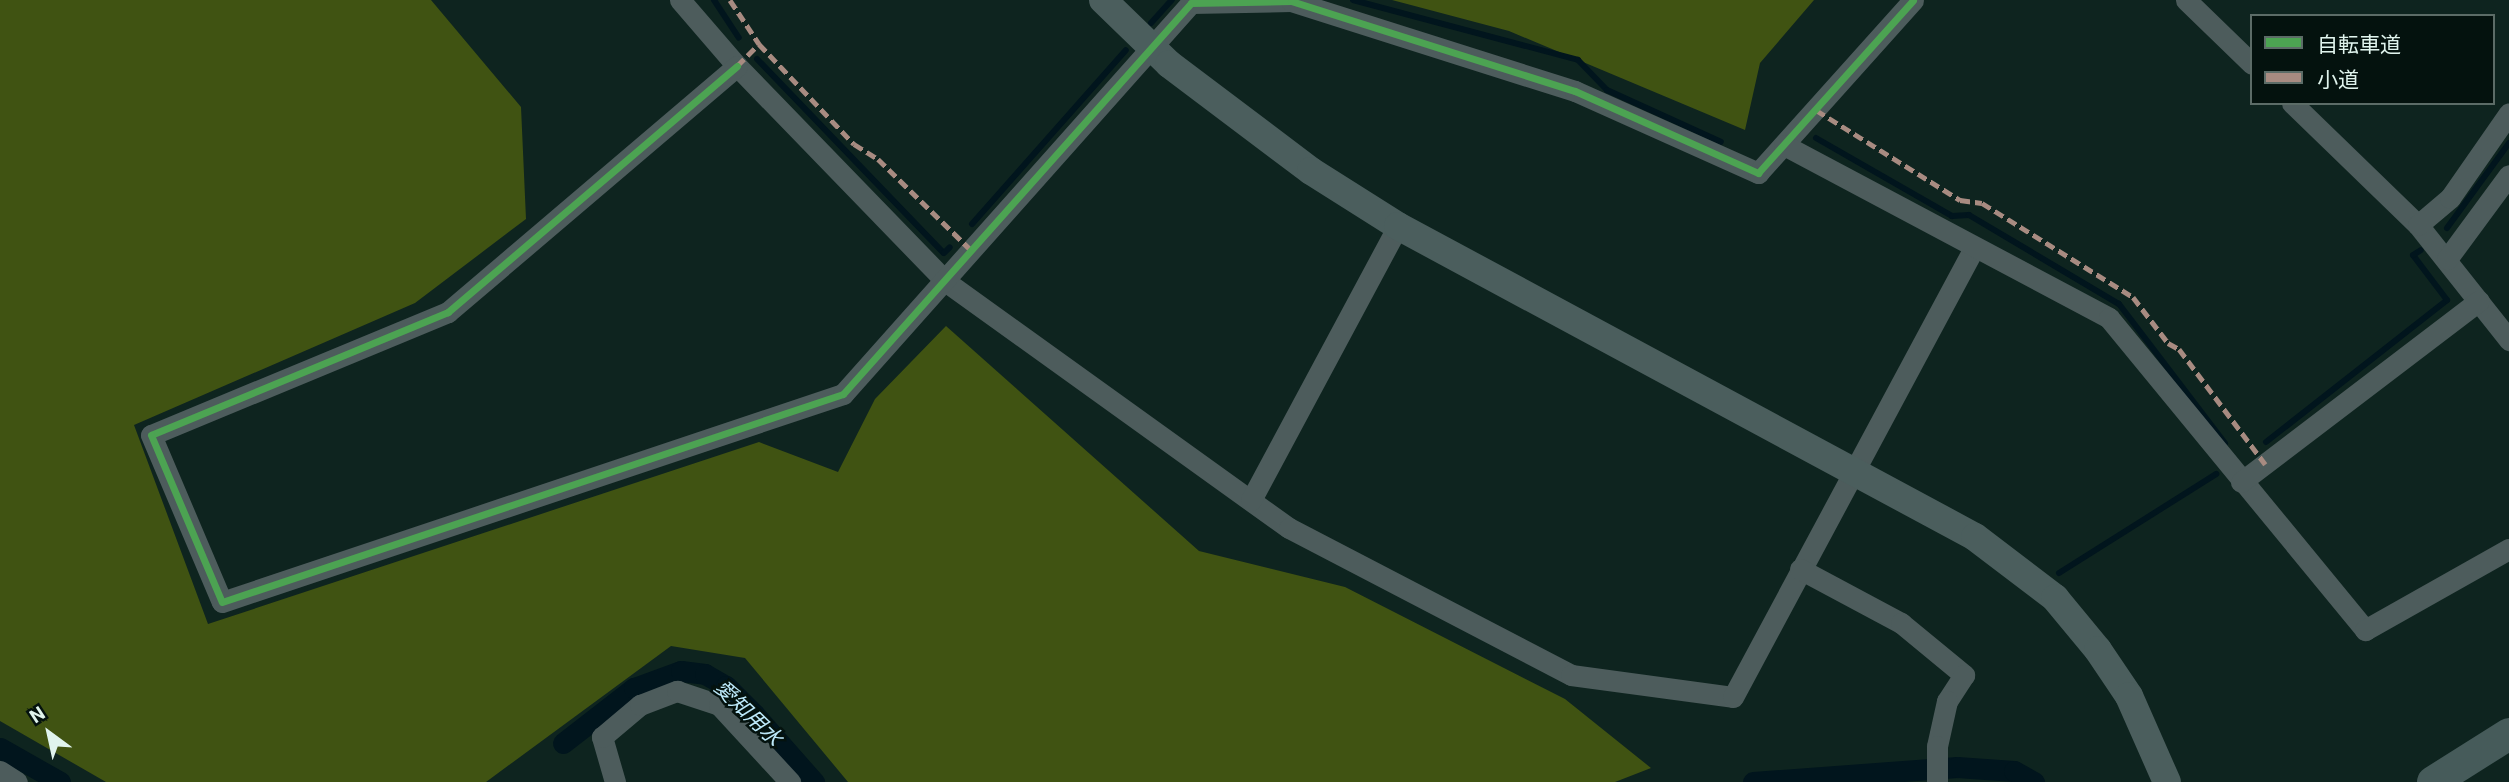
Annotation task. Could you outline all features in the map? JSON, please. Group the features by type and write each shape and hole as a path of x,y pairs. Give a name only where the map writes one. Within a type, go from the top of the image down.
{"main road":[{"path":"2433,782 2509,734"}],"street":[{"path":"680,0 737,66 945,281 1289,528 1571,675 1733,697 1974,248"},
{"path":"1103,0 1152,50 1311,171 1398,226 1853,474 1975,537 2056,597 2129,696 2167,782"},
{"path":"737,66 448,312 151,435 222,602 843,394 1152,50 1191,3 1291,1 1575,91 1758,173 1913,0"},
{"path":"2186,0 2250,62"},
{"path":"2294,105 2418,225 2509,340"},
{"path":"2418,225 2450,198 2509,113"},
{"path":"1784,145 2109,318 2365,630 2509,549"},
{"path":"2447,259 2509,175"},
{"path":"1251,500 1398,226"},
{"path":"2241,482 2479,300"},
{"path":"1800,569 1900,623 1964,675 1947,701 1937,753 1937,782"},
{"path":"615,782 602,737 640,705 677,691 719,705 790,782"},
{"path":"0,771 18,782"}],"green space":[{"path":"0,0 431,0 521,107 526,219 415,303 134,425 208,624 759,442 838,472 875,399 946,326 1199,551 1345,587 1565,699 1651,768 1615,782 848,782 745,658 671,646 486,782 106,782 0,721"},
{"path":"1392,0 1814,0 1760,63 1745,130 1509,31"}],"waterway":[{"path":"714,0 739,38"},
{"path":"1151,23 1172,0"},
{"path":"1353,0 1578,60 1607,90 1721,142"},
{"path":"972,224 1126,50"},
{"path":"757,59 944,253 950,247"},
{"path":"1816,138 1952,216 1969,215 2119,304 2225,443"},
{"path":"2447,228 2509,143"},
{"path":"2266,442 2447,300 2413,255 2421,250"},
{"path":"2059,573 2216,474"},
{"name":"愛知用水","path":"563,743 634,688 681,671 705,674 726,686 814,782"},
{"name":"愛知用水","path":"0,748 60,782"},
{"name":"愛知用水","path":"1753,782 1957,767 2014,771 2034,782"}],"marked path":[{"path":"730,0 759,44 854,144 878,159 972,251"},
{"path":"737,66 759,44"},
{"path":"1816,110 1960,200 1982,203 2133,297 2168,343 2179,349 2265,464"}],"cycle path":[{"path":"737,66 448,312 151,435 222,602 843,394 1191,3 1291,1 1575,91 1758,173 1913,0"}]}
